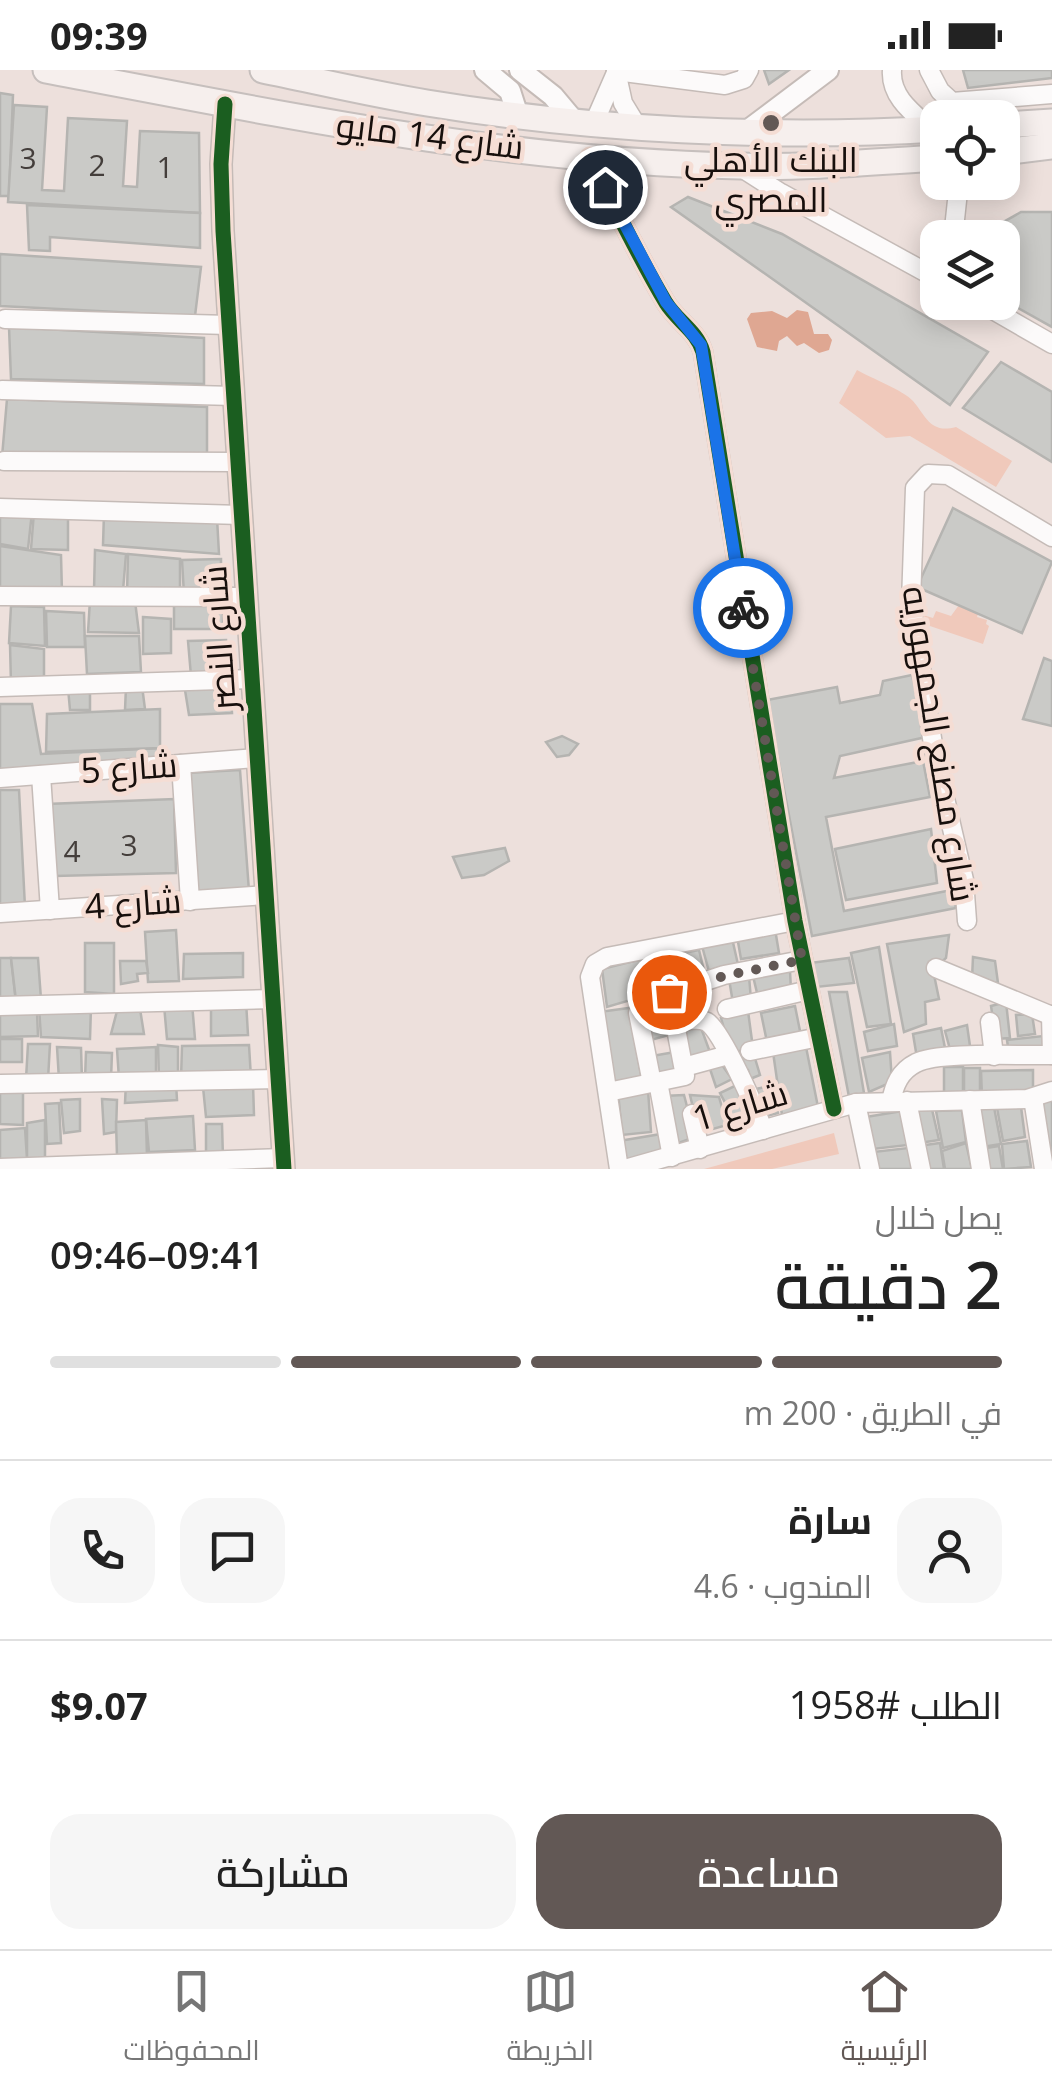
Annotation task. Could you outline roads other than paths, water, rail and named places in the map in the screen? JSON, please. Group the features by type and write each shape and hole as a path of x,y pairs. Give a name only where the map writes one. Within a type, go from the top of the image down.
{"main road":[{"name":"شارع 14 مايو","path":"46,70 356,128 590,157 740,166 920,159"},
{"name":"شارع 14 مايو","path":"262,70 428,103 518,116 747,132 920,130"},
{"path":"1020,124 1052,122"},
{"path":"1020,150 1052,146"}],"street":[{"path":"485,70 510,92 518,116"},
{"path":"520,70 584,122 616,71"},
{"path":"616,71 725,85 744,79 749,70"},
{"path":"747,132 828,70"},
{"path":"892,70 896,94 920,116"},
{"path":"929,70 940,92 952,102 1052,94"},
{"path":"616,71 623,104 636,126"},
{"name":"شارع النصر","path":"225,104 221,195 283,1164"},
{"path":"590,157 666,302 701,345 795,921 834,1109"},
{"path":"740,166 781,194 920,269"},
{"path":"5,319 229,325"},
{"path":"1011,320 1052,344"},
{"path":"2,390 234,396"},
{"path":"4,461 236,462"},
{"name":"شارع مصنع الجمهوريه","path":"967,922 964,880 934,751 911,602 914,488 928,474 948,475 1052,538"},
{"path":"0,508 241,515"},
{"path":"0,596 246,597"},
{"path":"0,687 252,679"},
{"name":"شارع 5","path":"0,778 257,758"},
{"path":"180,764 190,901"},
{"path":"41,774 50,910"},
{"name":"شارع 4","path":"0,913 266,896"},
{"path":"622,1169 590,977 595,964 607,958 795,921"},
{"path":"672,1157 638,1013 642,1002 724,976 802,960"},
{"path":"921,1169 899,1102 897,1080 913,1064 935,1058 1052,1055 1052,1016 936,968"},
{"path":"726,1008 809,990"},
{"path":"608,1092 684,1077 669,992"},
{"path":"0,1006 273,999"},
{"path":"676,1024 708,1022 748,1090 764,1130"},
{"path":"990,1022 994,1056"},
{"path":"750,1051 818,1037"},
{"path":"684,1067 728,1055"},
{"path":"0,1084 278,1080"},
{"name":"شارع 1","path":"622,1169 856,1103 1033,1098 1052,1091"},
{"path":"1033,1098 1044,1169"},
{"path":"970,1100 981,1169"},
{"path":"856,1103 870,1169"},
{"path":"692,1114 700,1149"},
{"path":"0,1168 283,1164"}],"place":[{"name":"البنك الأهلي المصري","path":"771,123"}]}
